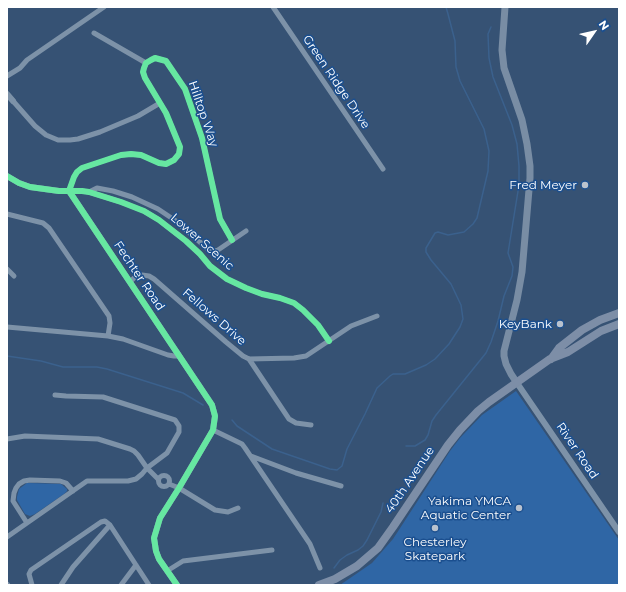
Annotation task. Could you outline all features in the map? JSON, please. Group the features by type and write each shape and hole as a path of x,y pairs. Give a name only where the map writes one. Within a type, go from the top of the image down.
{"main road":[{"path":"503,8 503,64 522,120 530,166 522,272 517,300 504,351 506,364 517,383"},
{"path":"550,360 559,348 582,330 600,320 619,313"},
{"path":"550,360 568,352 601,331 619,324"},
{"name":"40th Avenue","path":"325,584 357,566 378,548 448,445 478,411 550,360"}],"street":[{"path":"7,76 20,68 27,60 104,7"},
{"name":"Green Ridge Drive","path":"273,7 383,169"},
{"path":"7,176 30,187 69,191 74,177 82,168 121,155 131,154 141,155 159,163 166,164 174,160 179,154 180,147 166,113 145,78 143,72 146,63 94,33"},
{"name":"Hilltop Way","path":"146,63 155,58 166,61 185,89 202,138 220,219 232,240"},
{"path":"7,94 35,126 46,135 58,140 78,139 100,132 138,116 160,103"},
{"path":"90,192 97,188 132,197 152,206 176,221 209,250 218,250 246,231"},
{"name":"Lower Scenic","path":"69,191 90,192 144,211 159,220 186,241 210,266 232,282 262,294 294,303 318,325 329,341"},
{"name":"Fechter Road","path":"69,191 212,404 215,416 213,430"},
{"path":"7,214 43,223 49,228 107,312 109,319 108,336"},
{"path":"7,269 14,276"},
{"name":"Fellows Drive","path":"130,282 134,278 142,275 149,276 154,279 226,342 249,359 300,358 306,356 351,326 377,316"},
{"path":"7,326 108,336 123,339 168,355 180,356"},
{"path":"249,359 289,419 296,423 311,424"},
{"name":"River Road","path":"517,383 619,532"},
{"path":"7,537 87,481 132,481 136,479 147,468 167,453 180,430 175,420 103,397 66,396 55,394"},
{"path":"177,585 159,558 156,551 154,538 160,518 213,430 242,444 310,544 320,568"},
{"path":"7,439 25,436 98,439 130,449 138,455 147,468 158,479 158,483 161,486 166,486 169,484 179,488 215,510 228,512 238,508"},
{"path":"251,456 296,473 341,486"},
{"path":"158,479 161,476 166,475 169,478 169,484"},
{"path":"27,523 13,501 14,493 19,484 30,480 60,480 66,483 73,491"},
{"path":"32,585 29,574 31,570 101,522 105,521 110,525 150,585"},
{"path":"61,585 73,567 110,525"},
{"path":"167,571 183,561 272,550"},
{"path":"121,585 136,565"}],"shaded area":[{"path":"516,391 619,540 619,585 340,585 372,563 393,539 460,438 482,415"},
{"path":"27,483 61,484 67,489 67,491 30,516 25,514 17,500 19,489"}],"waterway":[{"path":"232,420 237,426 272,449 330,469 337,470 342,466 347,449 377,388 393,374 405,374 426,365 435,359 449,344 460,327 463,319 461,305 451,284 431,260 426,252 426,248 435,233 438,232 448,235 464,232 477,218 488,171 489,151 484,129 460,81 456,67 455,41 446,7"},
{"path":"406,446 415,446 425,440 432,421 436,415 486,353 491,342 504,296 512,276 513,267 508,253 519,185 519,166 517,144 512,125 493,77 489,58 488,34 491,27"},
{"path":"7,356 41,361 63,367 97,367 107,369 183,393 203,405"},
{"path":"334,568 340,560 363,546 381,512 383,503"}],"cycle path":[{"path":"232,240 220,219 202,138 185,89 166,61 155,58 146,63 143,72 166,113 180,147 179,154 174,160 166,164 159,163 141,155 131,154 121,155 82,168 74,177 69,191 89,192 144,211 159,220 186,241 210,266 227,279 262,294 294,303 318,325 329,341"},
{"path":"7,176 30,187 69,191 212,405 215,416 213,430 160,518 154,538 159,559 177,585"}],"place":[{"name":"Fred Meyer","path":"585,185"},
{"name":"KeyBank","path":"560,324"},
{"name":"Yakima YMCA Aquatic Center","path":"519,508"},
{"name":"Chesterley Skatepark","path":"435,528"}]}
